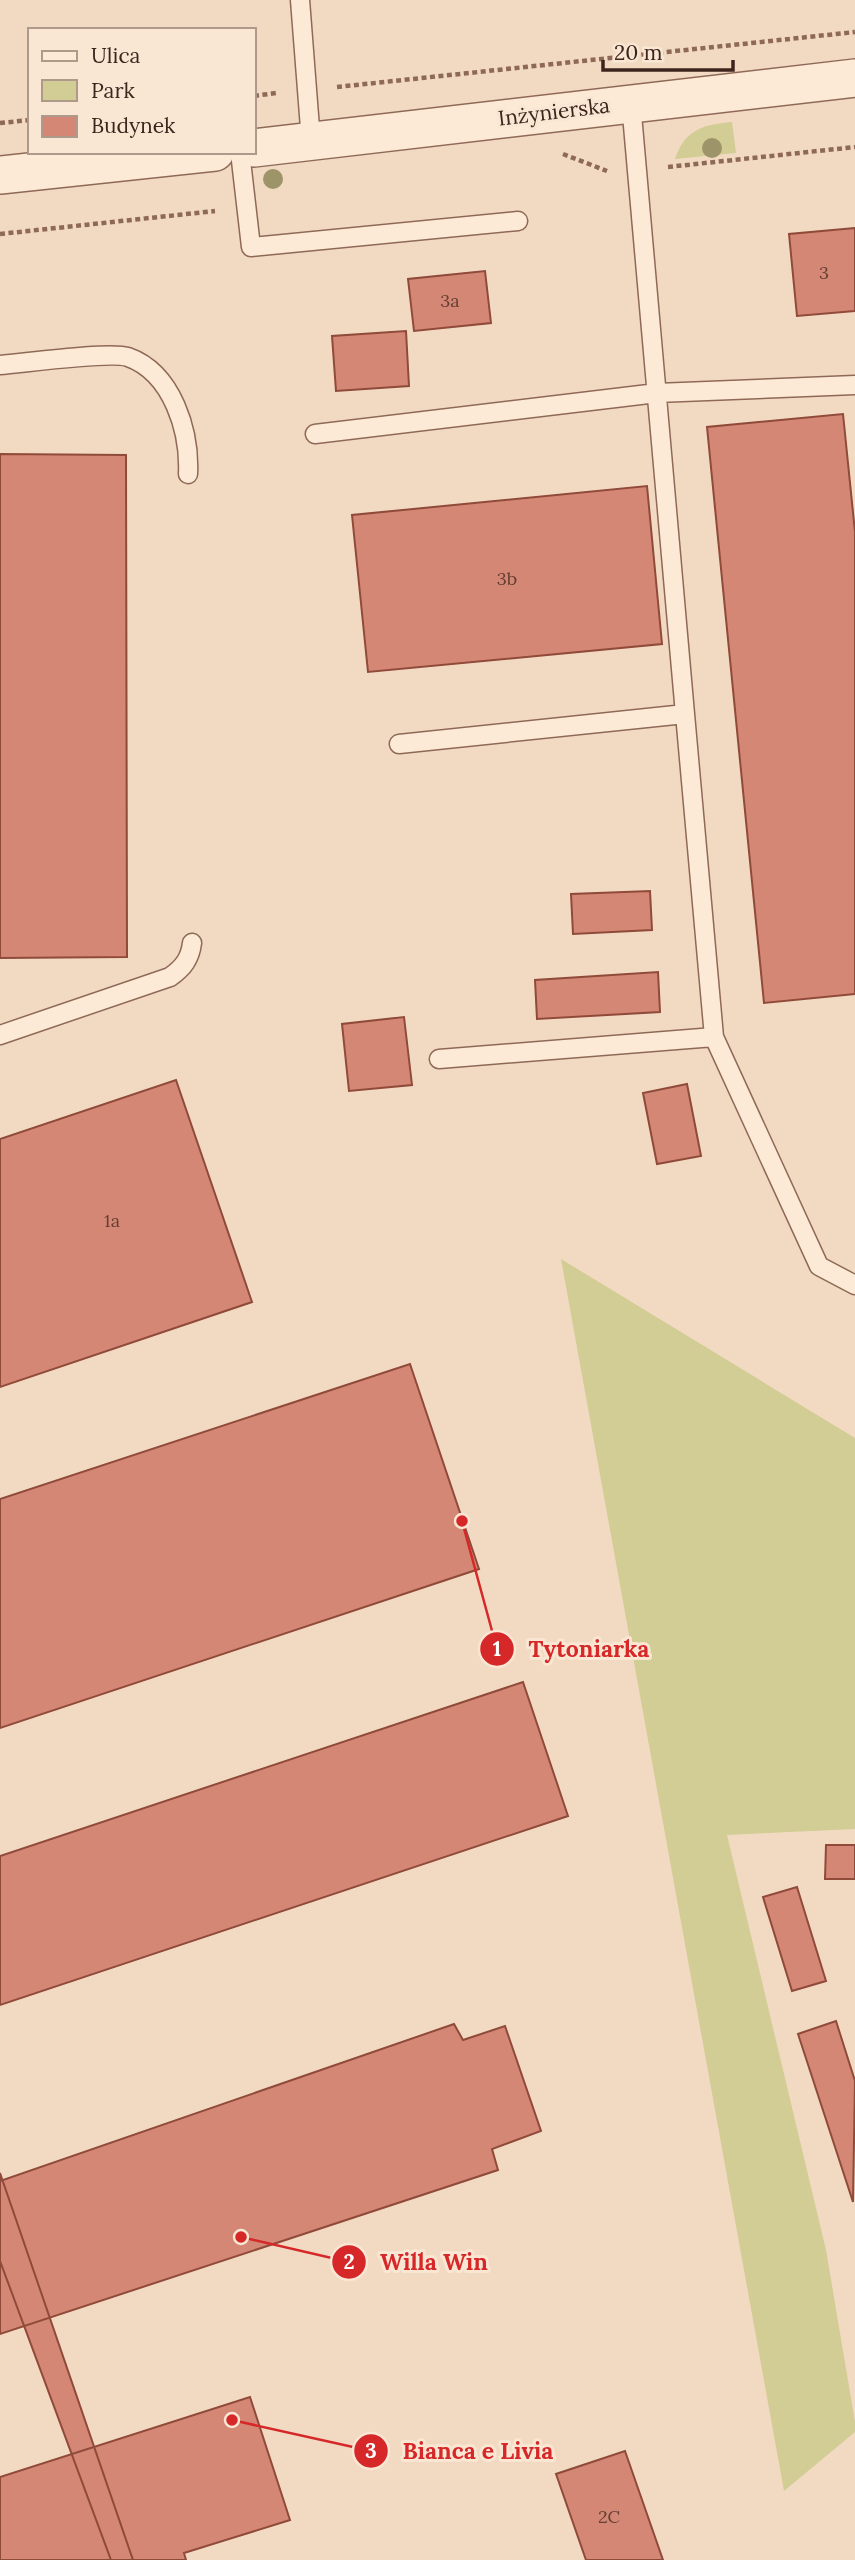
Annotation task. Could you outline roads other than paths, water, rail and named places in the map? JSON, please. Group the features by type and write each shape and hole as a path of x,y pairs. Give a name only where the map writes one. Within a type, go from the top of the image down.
{"street":[{"name":"Inżynierska","path":"256,148 855,78"},
{"path":"0,175 196,154"}],"lane":[{"path":"300,0 311,141"},
{"path":"631,103 714,1037 818,1266 855,1285"},
{"path":"240,154 251,247 518,221"},
{"path":"0,365 115,356 126,356 142,364 162,382 177,409 185,433 188,474"},
{"path":"315,433 657,393 855,385"},
{"path":"399,744 685,715"},
{"path":"0,1035 170,977 182,968 191,954 192,943"},
{"path":"439,1059 714,1037"}],"place":[{"name":"Tytoniarka","path":"462,1521"},
{"name":"Willa Win","path":"241,2237"},
{"name":"Bianca e Livia","path":"232,2420"}]}
